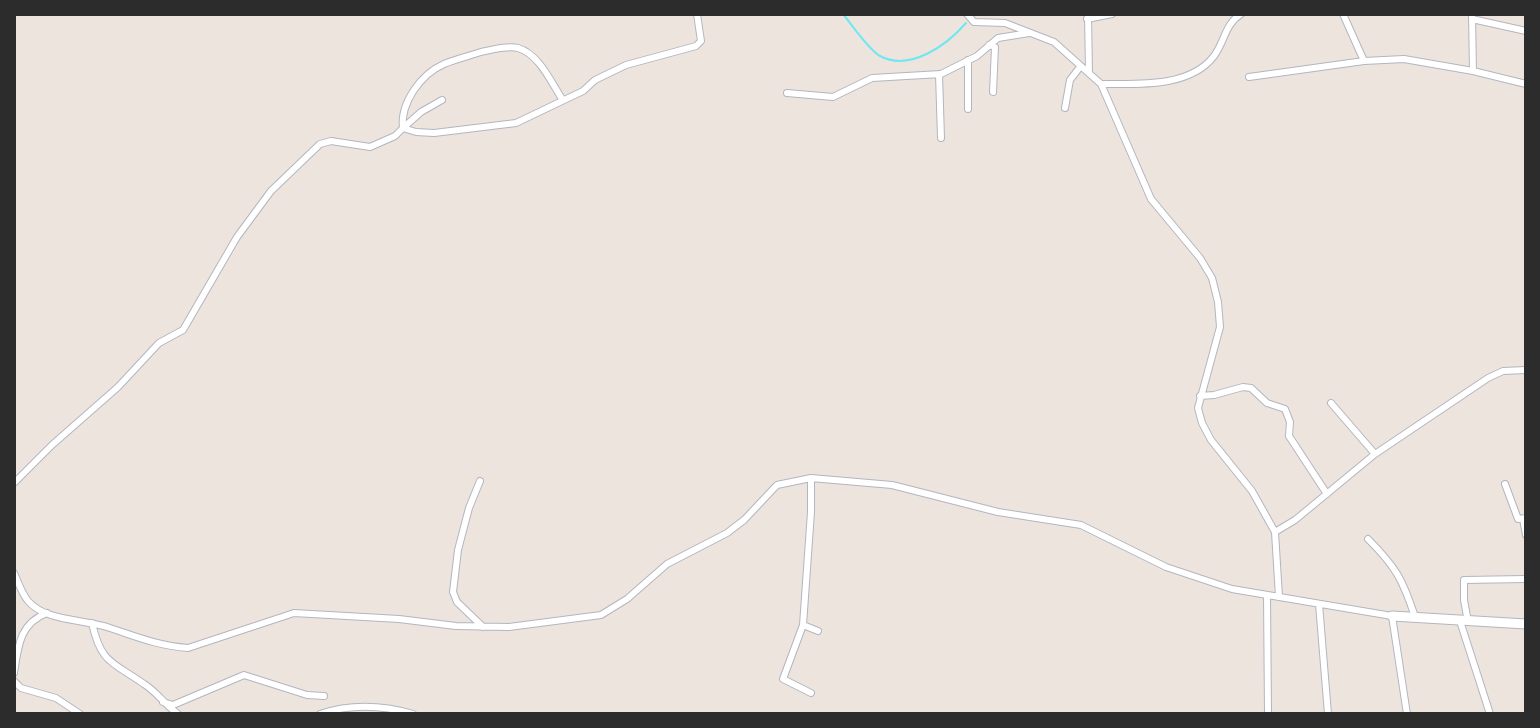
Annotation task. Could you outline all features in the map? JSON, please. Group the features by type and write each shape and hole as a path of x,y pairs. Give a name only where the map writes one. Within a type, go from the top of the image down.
{"street":[{"path":"403,128 434,133 516,123 583,91 595,80 626,65 696,46 701,41 697,14"},
{"path":"967,14 974,22 1005,23 1054,42 1101,84 1151,199 1200,258 1212,278 1220,327 1198,408 1211,440 1252,491 1275,532 1279,597"},
{"path":"1089,73 1087,16 1112,14"},
{"path":"1101,84 1140,84 1198,72 1217,52 1231,21 1241,14"},
{"path":"1343,14 1364,61"},
{"path":"1473,71 1472,16 1526,31"},
{"path":"787,93 833,97 872,78 939,74 977,56 1005,36 1029,33"},
{"path":"989,45 995,47 993,92"},
{"path":"403,128 405,103 441,65 493,49 516,47 532,56 562,99"},
{"path":"1249,77 1364,61 1404,59 1526,84"},
{"path":"968,60 968,109"},
{"path":"1065,108 1070,80 1080,67"},
{"path":"939,74 941,138"},
{"path":"14,483 118,387 159,343 183,330 237,237 271,191 320,144 331,141 370,147 395,136 421,112 442,100"},
{"path":"1275,532 1295,520 1375,454 1488,378 1503,371 1526,370"},
{"path":"1200,396 1251,388 1267,403 1285,409 1289,436 1327,494"},
{"path":"1331,403 1375,454"},
{"path":"811,478 803,625 783,679 811,693"},
{"path":"14,573 29,602 47,613 92,623 169,647 188,648 294,613 509,627 601,615 627,599 667,564 727,533 777,485 811,478 892,485 998,512 1081,525 1166,567 1232,589 1392,616 1526,625"},
{"path":"480,481 458,550 453,592 457,602 483,627"},
{"path":"1505,484 1515,514 1518,519 1525,518 1526,535"},
{"path":"1368,539 1400,575 1415,617"},
{"path":"1490,714 1464,622 1464,580 1526,579"},
{"path":"1267,595 1268,714"},
{"path":"1319,604 1328,714"},
{"path":"14,673 25,629 32,619 47,613"},
{"path":"1392,616 1407,714"},
{"path":"92,623 97,646 104,655 146,684 178,714"},
{"path":"803,625 818,631"},
{"path":"163,702 173,705 244,675 307,695 324,696"},
{"path":"14,681 21,688 56,698 80,714"},
{"path":"320,714 362,706 413,714"}],"waterway":[{"path":"843,14 880,56 903,61 927,54 949,40 966,23"}]}
